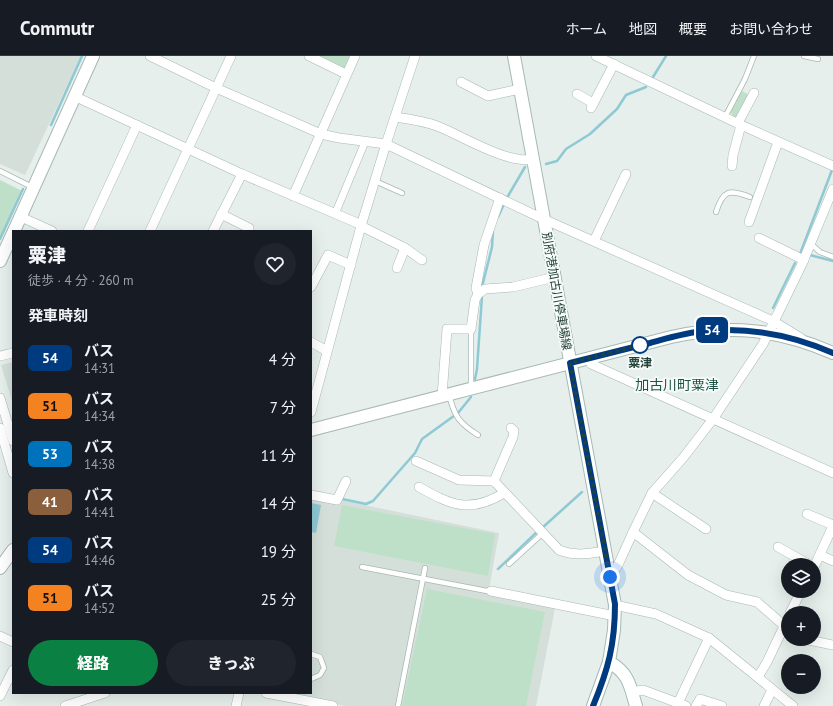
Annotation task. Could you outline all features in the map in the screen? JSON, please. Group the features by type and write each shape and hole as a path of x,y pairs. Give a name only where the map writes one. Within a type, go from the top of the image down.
{"street":[{"path":"15,230 93,56"},
{"path":"150,56 168,60 216,88 321,134 365,142 386,144 544,219 774,321 807,342"},
{"path":"150,230 230,56"},
{"path":"309,56 346,74"},
{"path":"293,196 355,56"},
{"path":"313,400 375,180 415,56"},
{"name":"別府港加古川停車場線","path":"514,56 615,610 610,662 593,706"},
{"path":"596,56 611,60 725,117 833,166"},
{"path":"577,94 592,105 611,60"},
{"path":"465,82 488,96 520,89"},
{"path":"732,166 732,155 740,124 754,92"},
{"path":"74,96 242,174 362,226 404,248 422,260"},
{"path":"395,117 432,124 476,145 522,160 533,159"},
{"path":"88,230 137,126"},
{"path":"335,214 365,142"},
{"path":"749,222 754,199 778,142"},
{"path":"213,230 242,174"},
{"path":"594,241 626,174"},
{"path":"610,577 618,565 652,494 683,458 713,419 763,344 804,260 833,189"},
{"path":"482,292 476,288 484,245 500,198"},
{"path":"221,214 249,228 248,230"},
{"path":"20,217 50,230"},
{"path":"0,261 12,236"},
{"path":"759,238 804,260"},
{"path":"397,268 404,248"},
{"path":"312,285 328,255 351,265"},
{"path":"445,395 447,329 471,329 475,300 482,292 513,287 555,277"},
{"path":"312,430 671,337 705,331 741,330 768,332 807,342 833,353"},
{"path":"312,343 327,351"},
{"path":"0,356 12,353"},
{"path":"590,358 591,364 833,473"},
{"path":"0,398 12,468"},
{"path":"494,481 513,437 514,431 511,428"},
{"path":"5,429 12,440"},
{"path":"416,461 459,480 494,481 559,550 568,554 580,555 604,551"},
{"path":"312,495 337,500 346,481"},
{"path":"419,487 446,502 458,504 483,502 504,493"},
{"path":"652,494 687,520 706,529"},
{"path":"807,514 833,525 818,558"},
{"path":"633,532 688,574 726,595 757,602 781,620"},
{"path":"778,547 798,558"},
{"path":"0,568 12,551"},
{"path":"820,555 833,561"},
{"path":"489,591 615,610 656,614 709,638 793,706"},
{"path":"758,677 781,635"},
{"path":"0,636 12,642"},
{"path":"632,692 643,690 682,705 709,638"},
{"path":"821,643 833,645"},
{"path":"610,662 619,667 625,674 636,706"},
{"path":"0,696 12,672"},
{"path":"764,706 772,690"},
{"path":"65,706 80,700 92,699 103,694"},
{"path":"236,706 239,694"},
{"path":"276,694 304,697 333,706"},
{"path":"696,706 700,699 722,706"}],"lane":[{"path":"725,117 745,80 754,56"},
{"path":"804,56 818,59"},
{"path":"0,171 34,187"},
{"path":"375,180 402,193"},
{"path":"716,212 722,196 729,192 736,192 754,199"},
{"path":"811,244 820,252 833,257"},
{"path":"471,329 471,383"},
{"path":"445,395 453,412 459,420 478,435"},
{"path":"509,564 541,531"},
{"path":"362,567 489,591"},
{"path":"398,706 425,568"},
{"path":"312,654 320,657 324,668 320,675 312,678"}],"shaded area":[{"path":"0,56 81,56 25,175 0,164"},
{"path":"12,362 12,401 1,365"},
{"path":"312,494 499,533 488,595 555,608 536,706 345,706 288,694 312,694"}],"green space":[{"path":"314,56 351,56 346,68 342,69"},
{"path":"742,91 751,96 739,119 733,117 731,112"},
{"path":"0,180 22,191 0,237"},
{"path":"342,505 495,534 488,576 334,546"},
{"path":"427,589 545,612 526,706 402,706"}],"water":[{"path":"312,503 321,505 316,533 312,532"}],"waterway":[{"path":"51,125 82,56"},
{"path":"653,77 666,56"},
{"path":"546,164 557,161 566,149 590,134 617,109 626,95 646,87"},
{"path":"508,196 525,167"},
{"path":"800,254 832,170"},
{"path":"0,239 23,189"},
{"path":"498,217 504,204"},
{"path":"482,287 492,247 493,231"},
{"path":"810,255 833,261"},
{"path":"773,308 795,263"},
{"path":"475,379 482,296"},
{"path":"342,499 366,504 373,501 415,453 422,439 458,413 471,397"},
{"path":"542,528 582,492"},
{"path":"498,569 538,531"}],"bus line":[{"name":"54","path":"593,706 610,662 614,630 615,604 570,363 680,335 723,330 755,331 785,336 807,342 833,353"}],"place":[{"name":"粟津","path":"640,345"}],"district":[{"name":"加古川町粟津","path":"677,385"}],"route":[{"path":"610,577 570,363 644,344 640,345"}]}
